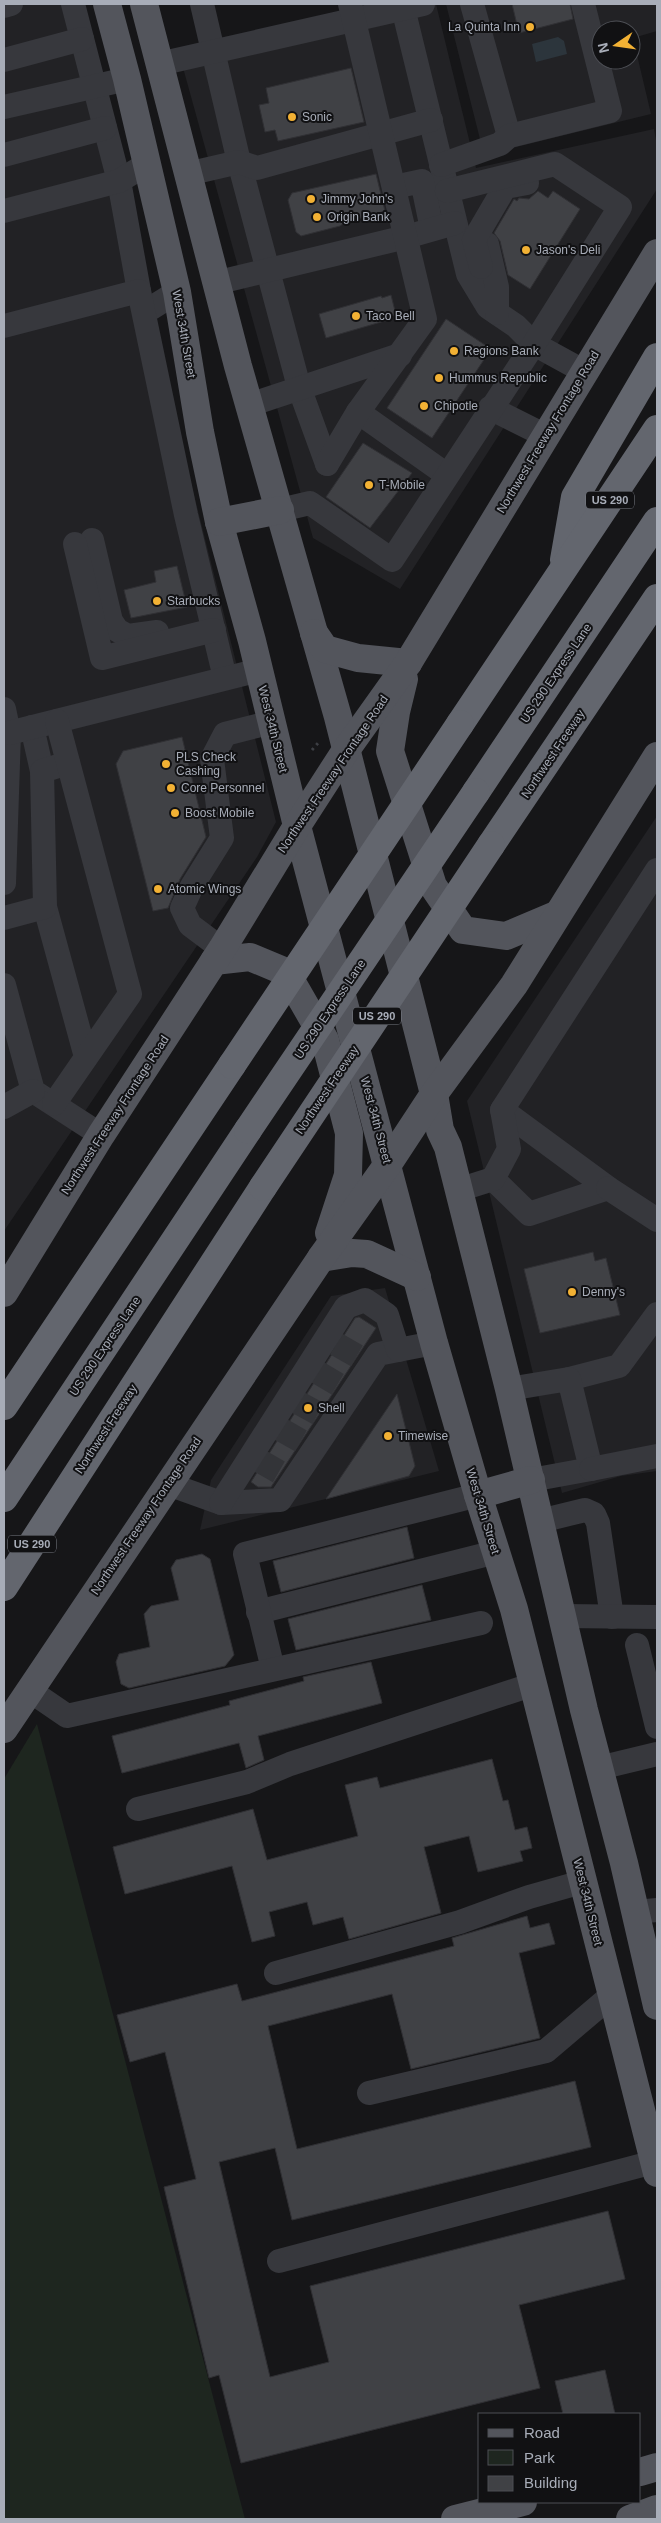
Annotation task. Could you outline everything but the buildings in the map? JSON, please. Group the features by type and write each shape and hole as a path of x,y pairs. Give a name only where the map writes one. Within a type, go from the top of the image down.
{"highway":[{"path":"562,571 575,497 657,357"},
{"name":"US 290","path":"4,1406 657,429"},
{"name":"US 290 Express Lane","path":"4,1498 248,1130 657,521"},
{"name":"Northwest Freeway","path":"4,1587 263,1187 657,598"}],"main road":[{"name":"West 34th Street","path":"107,4 127,79 177,292 200,432 219,522 259,670 297,826 434,1342 534,1684 582,1882 656,2167"},
{"path":"144,4 215,283 346,750 434,1094 440,1130 448,1147 509,1389 599,1768 646,1911 656,1991 612,1995"},
{"name":"Northwest Freeway Frontage Road","path":"4,1292 100,1135 218,955 297,826 346,750 408,663 657,253"},
{"path":"177,292 215,283"},
{"path":"219,522 280,510"},
{"path":"314,633 324,650 358,658 408,663 396,712 390,751 433,886 463,930 506,936 556,915"},
{"name":"Northwest Freeway Frontage Road","path":"4,1729 321,1258 388,1164 434,1094 514,984 657,756"},
{"path":"218,955 250,957 286,972 325,1040 349,1133 348,1175 321,1258 352,1253 367,1254 417,1277"},
{"path":"478,1495 530,1480"},
{"path":"641,2472 657,2467"},
{"path":"455,2519 519,2503"},
{"path":"630,2519 657,2509"}],"lane":[{"path":"4,6 11,4"},
{"path":"73,4 119,181 190,530 225,678"},
{"path":"202,4 240,162 298,387 327,464 358,412 425,319 352,12"},
{"path":"472,4 509,136"},
{"path":"441,165 500,144 509,136 610,111 583,4"},
{"path":"159,64 214,52 352,12 413,6 431,120 468,274 488,307 516,326 534,344 585,372"},
{"path":"4,60 82,39"},
{"path":"4,107 127,79"},
{"path":"187,174 240,162 257,168 431,120"},
{"path":"4,154 106,128"},
{"path":"4,211 119,181 146,164"},
{"path":"280,510 310,503 392,560 490,408 534,344 620,207 555,164 448,191"},
{"path":"498,314 487,289 474,240 505,187 554,177 613,218"},
{"path":"394,187 422,181 432,229"},
{"path":"215,283 432,229 457,229 473,232 483,226"},
{"path":"4,326 142,301 177,292"},
{"path":"249,405 298,387 400,355"},
{"path":"490,408 546,436"},
{"path":"358,412 447,475"},
{"path":"170,436 200,432"},
{"path":"190,530 219,522"},
{"path":"83,542 102,658 128,642 212,625"},
{"path":"9,733 259,670"},
{"path":"4,708 9,733 4,883"},
{"path":"54,1104 130,994 57,721"},
{"path":"218,955 190,925 182,908 192,886 222,838 212,759 225,734 272,722"},
{"path":"32,727 42,771 45,907 86,1058"},
{"path":"42,771 68,764"},
{"path":"458,1190 493,1180 509,1149 502,1110 657,870"},
{"path":"4,918 45,907"},
{"path":"4,985 34,1091 100,1135"},
{"path":"4,1107 34,1091"},
{"path":"502,1110 608,1188 657,1220"},
{"path":"493,1180 529,1214 608,1188"},
{"path":"221,1503 276,1426 331,1341 346,1307 365,1300 386,1315 398,1350"},
{"path":"509,1389 569,1379 619,1366 657,1314"},
{"path":"168,1484 221,1503 280,1500 286,1476 364,1360 378,1354 434,1342"},
{"path":"569,1379 591,1469"},
{"path":"530,1480 657,1456"},
{"path":"273,1669 245,1554 478,1495"},
{"path":"540,1521 585,1510 594,1514 598,1523 612,1617"},
{"path":"258,1612 496,1552"},
{"path":"562,1616 657,1617"},
{"path":"29,1690 66,1716 481,1623"},
{"path":"637,1645 657,1727"},
{"path":"138,1809 247,1782 290,1764 534,1684"},
{"path":"599,1768 657,1754"},
{"path":"276,1973 442,1927 529,1897 582,1882"},
{"path":"369,2094 546,2051 612,1995"},
{"path":"279,2261 656,2167"}],"shaded area":[{"path":"4,4 82,4 192,487 276,822 257,857 4,1231"},
{"path":"399,4 436,4 476,168 654,129 657,146 657,189 400,589 313,538 182,64"},
{"path":"446,4 657,4 657,31 641,36 641,20 591,20 591,70 641,70 651,114 484,155"},
{"path":"558,37 564,41 567,54 536,62 532,44"},
{"path":"657,816 657,1471 621,1476 562,1493 467,1101"},
{"path":"385,1288 439,1471 200,1530 211,1480 331,1296"}],"green space":[{"path":"37,1724 245,2519 4,2519 4,1779"}],"tunnel":[{"path":"336,1344 357,1356"},
{"path":"317,1372 339,1385"},
{"path":"297,1402 319,1414"},
{"path":"280,1429 301,1441"},
{"path":"258,1460 279,1472"}],"place":[{"name":"La Quinta Inn","path":"530,27"},
{"name":"Sonic","path":"292,117"},
{"name":"Jimmy John's","path":"311,199"},
{"name":"Origin Bank","path":"317,217"},
{"name":"Jason's Deli","path":"526,250"},
{"name":"Taco Bell","path":"356,316"},
{"name":"Regions Bank","path":"454,351"},
{"name":"Hummus Republic","path":"439,378"},
{"name":"Chipotle","path":"424,406"},
{"name":"T-Mobile","path":"369,485"},
{"name":"Starbucks","path":"157,601"},
{"name":"PLS Check Cashing","path":"166,764"},
{"name":"Core Personnel","path":"171,788"},
{"name":"Boost Mobile","path":"175,813"},
{"name":"Atomic Wings","path":"158,889"},
{"name":"Denny's","path":"572,1292"},
{"name":"Shell","path":"308,1408"},
{"name":"Timewise","path":"388,1436"}]}
